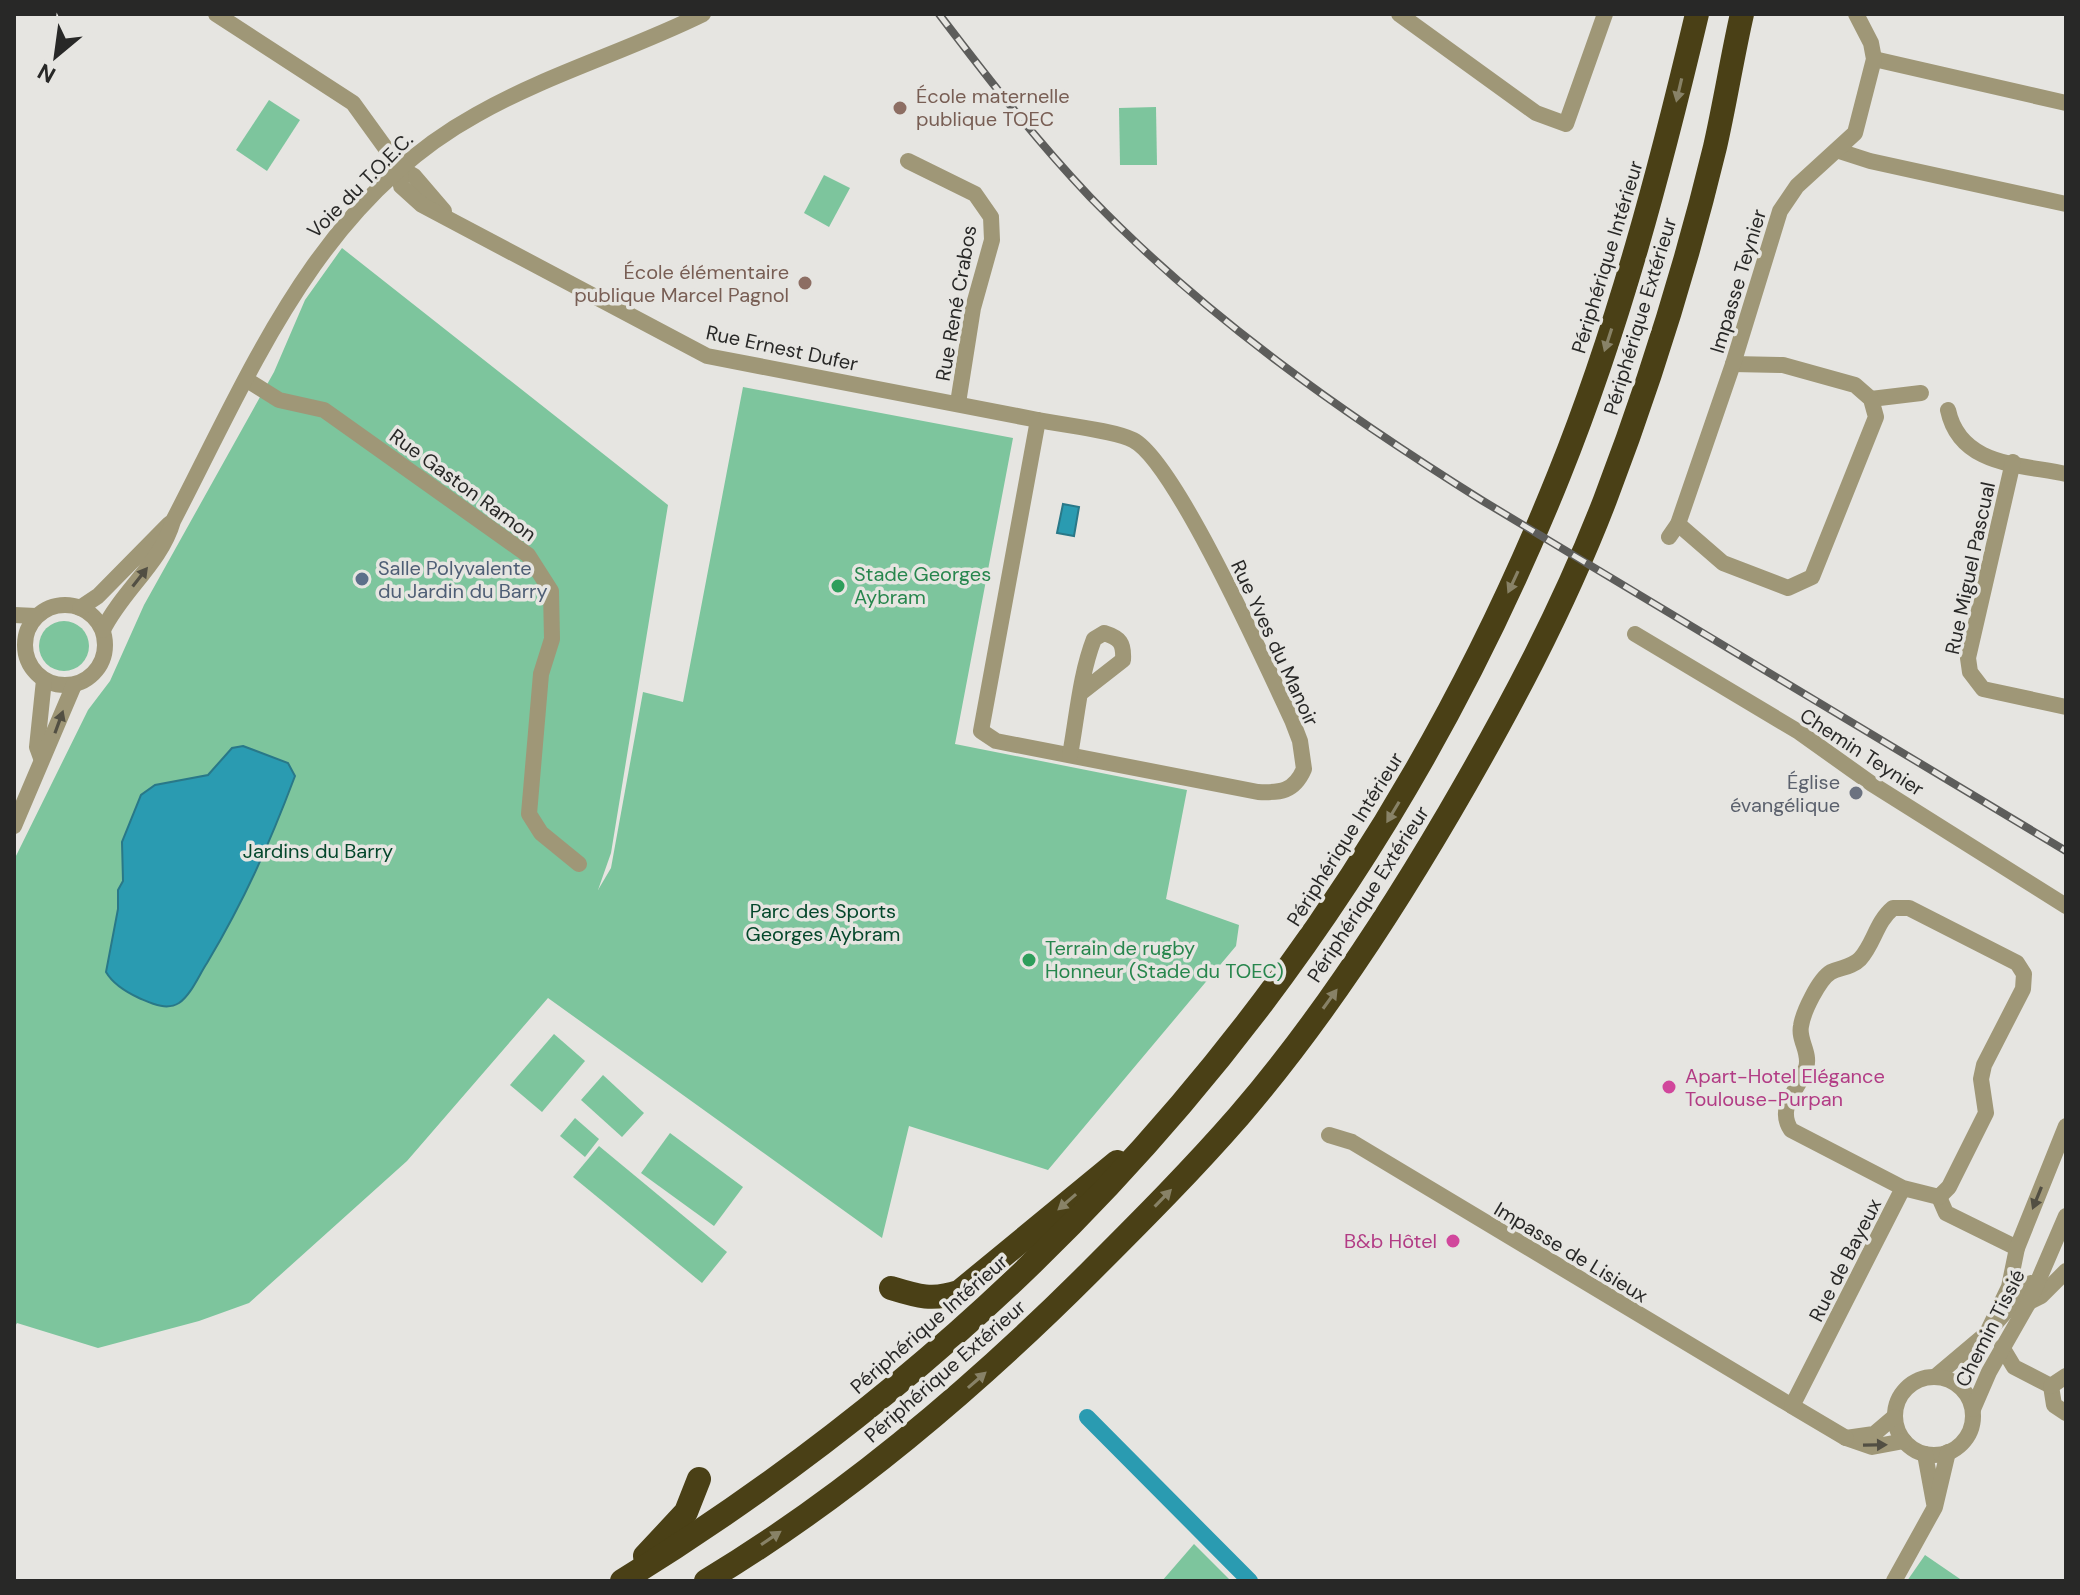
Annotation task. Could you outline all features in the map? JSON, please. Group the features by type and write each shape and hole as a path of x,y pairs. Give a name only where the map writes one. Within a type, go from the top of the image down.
{"highway":[{"name":"Périphérique Intérieur","path":"624,1580 790,1469 945,1346 1069,1230 1217,1064 1311,938 1363,862 1442,727 1488,636 1560,472 1596,376 1660,166 1697,14"},
{"name":"Périphérique Extérieur","path":"706,1581 858,1477 977,1381 1053,1309 1184,1177 1241,1114 1368,945 1511,702 1567,589 1603,504 1680,278 1715,145 1742,14"},
{"path":"891,1288 924,1299 937,1299 959,1292 1095,1177 1151,1137"},
{"path":"624,1580 686,1512 699,1479"}],"street":[{"name":"Rue Ernest Dufer","path":"216,14 353,103 400,168 401,186 410,195 707,356 1038,420"},
{"path":"1399,14 1536,113 1566,124 1605,14"},
{"path":"1856,14 1871,43 1874,59 2066,103"},
{"name":"Voie du T.O.E.C.","path":"103,630 112,610 168,537 173,521 287,302 316,256 400,168 473,116 530,86 694,16"},
{"name":"Impasse Teynier","path":"1871,399 1876,417 1812,577 1788,588 1723,563 1673,530 1733,364 1787,196 1855,133 1874,59"},
{"path":"1839,151 1870,161 2066,204"},
{"name":"Rue René Crabos","path":"908,161 975,194 991,217 992,240 973,308 958,403"},
{"path":"1733,364 1783,365 1855,385 1871,399 1921,393"},
{"name":"Rue Gaston Ramon","path":"247,380 279,400 324,410 528,555 551,591 552,639 541,674 529,814 541,833 579,864"},
{"path":"1948,410 1961,443 1981,456 2066,474"},
{"name":"Rue Yves du Manoir","path":"1038,420 1133,440 1150,454 1177,495 1233,596 1292,720 1300,741 1304,769 1291,787 1277,793 1070,755 996,741 985,737 981,731 1038,420"},
{"name":"Rue Miguel Pascual","path":"2013,462 1968,658 1970,672 1983,689 2066,707"},
{"name":"Voie du T.O.E.C.","path":"80,608 98,596 173,521"},
{"path":"57,606 80,608 90,613 103,630 104,658 87,680 74,685 58,685 44,680 29,663 19,636 36,616 57,606"},
{"path":"14,615 36,616"},
{"name":"Chemin Teynier","path":"1635,634 1799,732 1872,784 2066,906"},
{"path":"41,758 37,747 44,680"},
{"path":"14,826 74,685"},
{"path":"1070,755 1082,692"},
{"name":"Rue de Bayeux","path":"1792,1406 1903,1188 1791,1130 1784,1120 1786,1107 1806,1068 1807,1056 1801,1026 1821,982 1830,972 1851,966 1861,958 1882,916 1893,908 1909,908 2017,963 2024,974 2023,989 1984,1065 1981,1079 1986,1113 1949,1187 1939,1197"},
{"path":"1987,1333 2009,1287 2017,1248 2066,1126"},
{"name":"Impasse de Lisieux","path":"1329,1135 1352,1142 1792,1406"},
{"path":"1903,1188 1939,1197 1946,1213 2017,1248"},
{"name":"Chemin Tissié","path":"1973,1409 2002,1347 2029,1302 2066,1216"},
{"name":"Chemin Tissié","path":"1936,1376 1987,1333 2043,1265"},
{"path":"2029,1302 2041,1296 2066,1271"},
{"path":"2002,1347 2014,1367 2051,1386"},
{"path":"1989,1372 2014,1367"},
{"path":"1936,1376 1958,1384 1973,1409 1968,1436 1948,1452 1925,1454 1904,1441 1894,1417 1898,1400 1906,1388 1921,1378 1936,1376"},
{"path":"2051,1386 2066,1376"},
{"path":"2051,1386 2054,1405 2066,1413"},
{"path":"1792,1406 1846,1438 1872,1447 1904,1441"},
{"path":"1846,1438 1874,1434 1894,1417"},
{"path":"1894,1581 1935,1507 1948,1452"},
{"path":"1925,1454 1935,1507"}],"green space":[{"path":"269,100 300,120 267,171 236,150"},
{"path":"1156,107 1157,165 1120,165 1119,108"},
{"path":"824,175 850,188 829,227 804,213"},
{"path":"342,248 668,505 611,853 598,890 611,868 643,692 683,702 743,387 1013,438 955,744 1187,790 1166,899 1239,925 1236,946 1048,1170 909,1126 882,1238 548,998 407,1161 249,1303 199,1321 98,1348 17,1323 14,1328 14,860 88,710 110,681 144,605 274,372 305,300"},
{"path":"64,621 82,628 89,646 82,664 64,671 46,664 39,646 46,628"},
{"path":"554,1034 585,1061 542,1112 510,1085"},
{"path":"603,1075 644,1113 622,1137 581,1100"},
{"path":"575,1118 599,1139 585,1157 560,1136"},
{"path":"670,1133 743,1187 714,1226 641,1173"},
{"path":"599,1146 727,1252 702,1283 573,1177"},
{"path":"1194,1544 1231,1581 1162,1581"},
{"path":"1925,1555 1963,1581 1907,1581"}],"water":[{"path":"1063,504 1079,507 1074,536 1057,533"},
{"path":"243,746 288,763 295,776 245,894 194,984 179,1003 169,1006 154,1004 125,990 106,972 118,909 118,890 123,881 122,842 141,795 155,785 208,775 232,748"}],"waterway":[{"path":"1087,1417 1250,1581"}],"railway":[{"path":"939,14 993,84 1090,197 1180,282 1277,361 1379,434 1483,501 2066,851"}],"place":[{"name":"École maternelle publique TOEC","path":"900,108"},
{"name":"École élémentaire publique Marcel Pagnol","path":"805,283"},
{"name":"Salle Polyvalente du Jardin du Barry","path":"362,579"},
{"name":"Stade Georges Aybram","path":"838,586"},
{"name":"Église évangélique","path":"1856,793"},
{"name":"Terrain de rugby Honneur (Stade du TOEC)","path":"1029,960"},
{"name":"Apart-Hotel Elégance Toulouse-Purpan","path":"1669,1087"},
{"name":"B&b Hôtel","path":"1453,1241"}],"park label":[{"name":"Jardins du Barry","path":"318,851"},
{"name":"Parc des Sports Georges Aybram","path":"823,922"}]}
